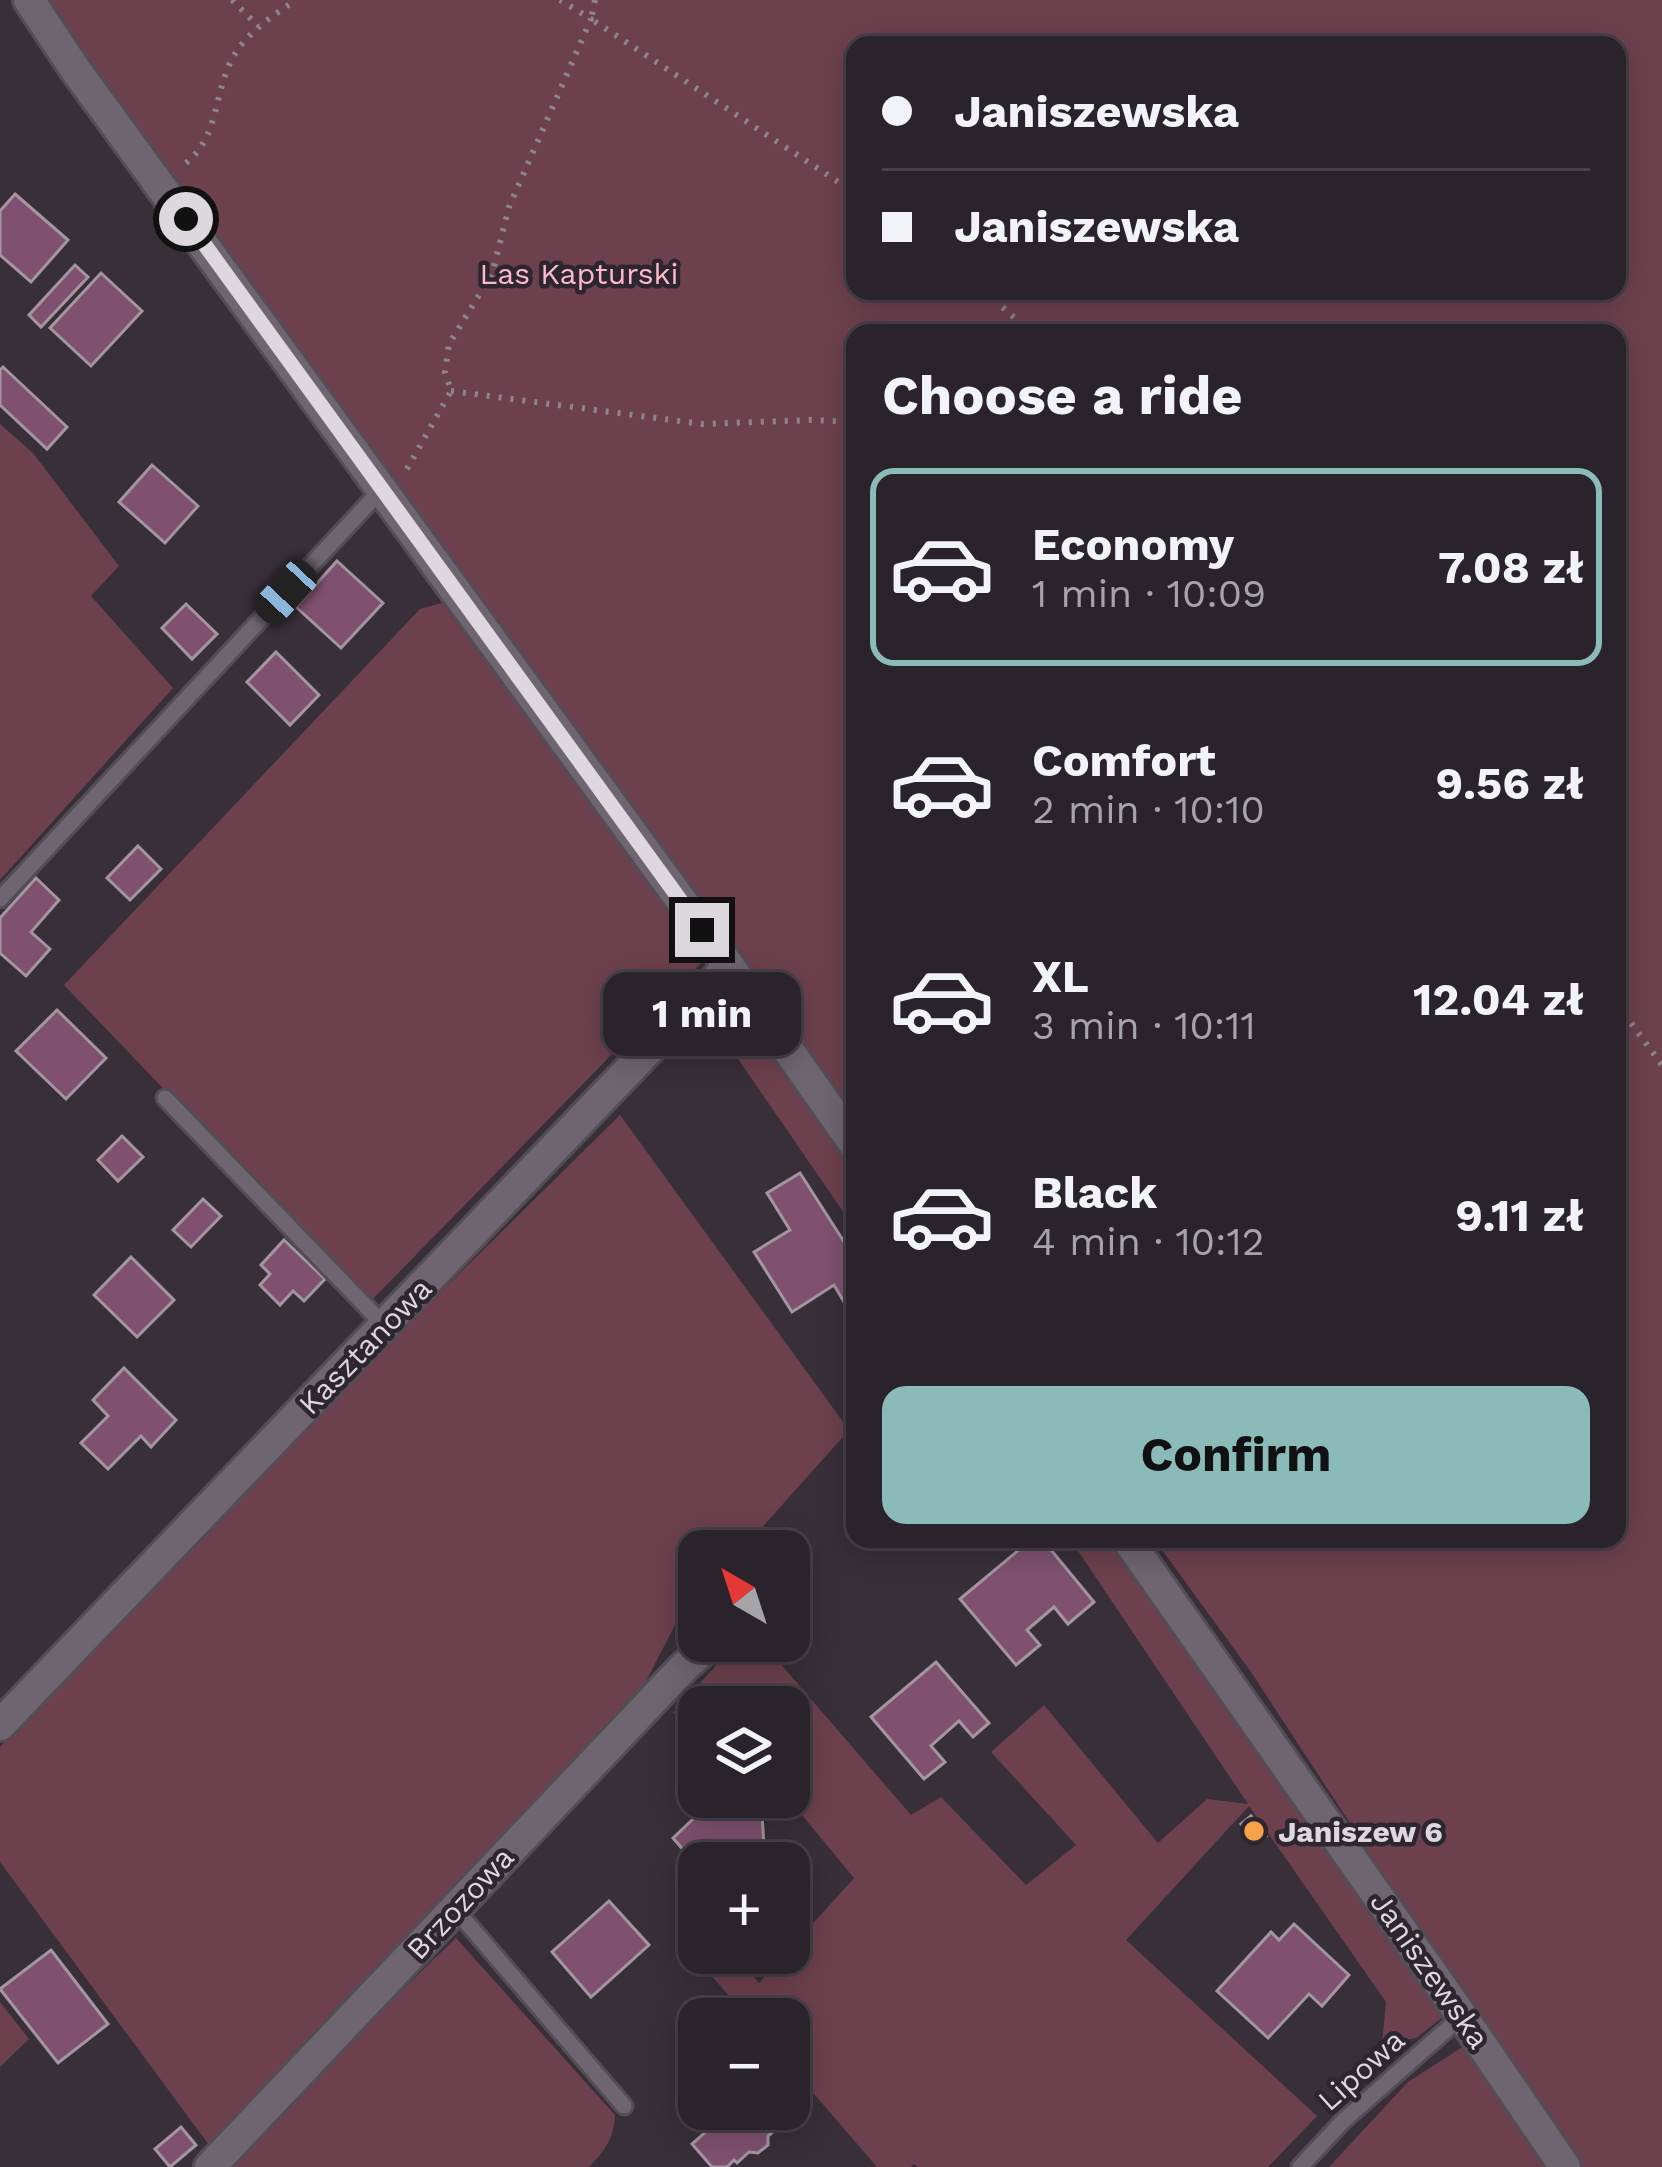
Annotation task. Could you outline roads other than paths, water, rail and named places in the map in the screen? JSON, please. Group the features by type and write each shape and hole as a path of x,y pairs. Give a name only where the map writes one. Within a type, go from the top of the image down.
{"street":[{"path":"29,0 846,1132"},
{"name":"Kasztanowa","path":"0,1725 729,966"},
{"name":"Janiszewska","path":"1133,1548 1564,2167"},
{"name":"Brzozowa","path":"210,2167 691,1662"}],"lane":[{"path":"0,899 385,495"},
{"path":"165,1098 385,1326"},
{"path":"454,1909 624,2106"},
{"name":"Lipowa","path":"1300,2167 1343,2121 1462,2016"}],"place":[{"name":"Janiszew 6","path":"1254,1831"}],"park label":[{"name":"Las Kapturski","path":"579,273"}]}
